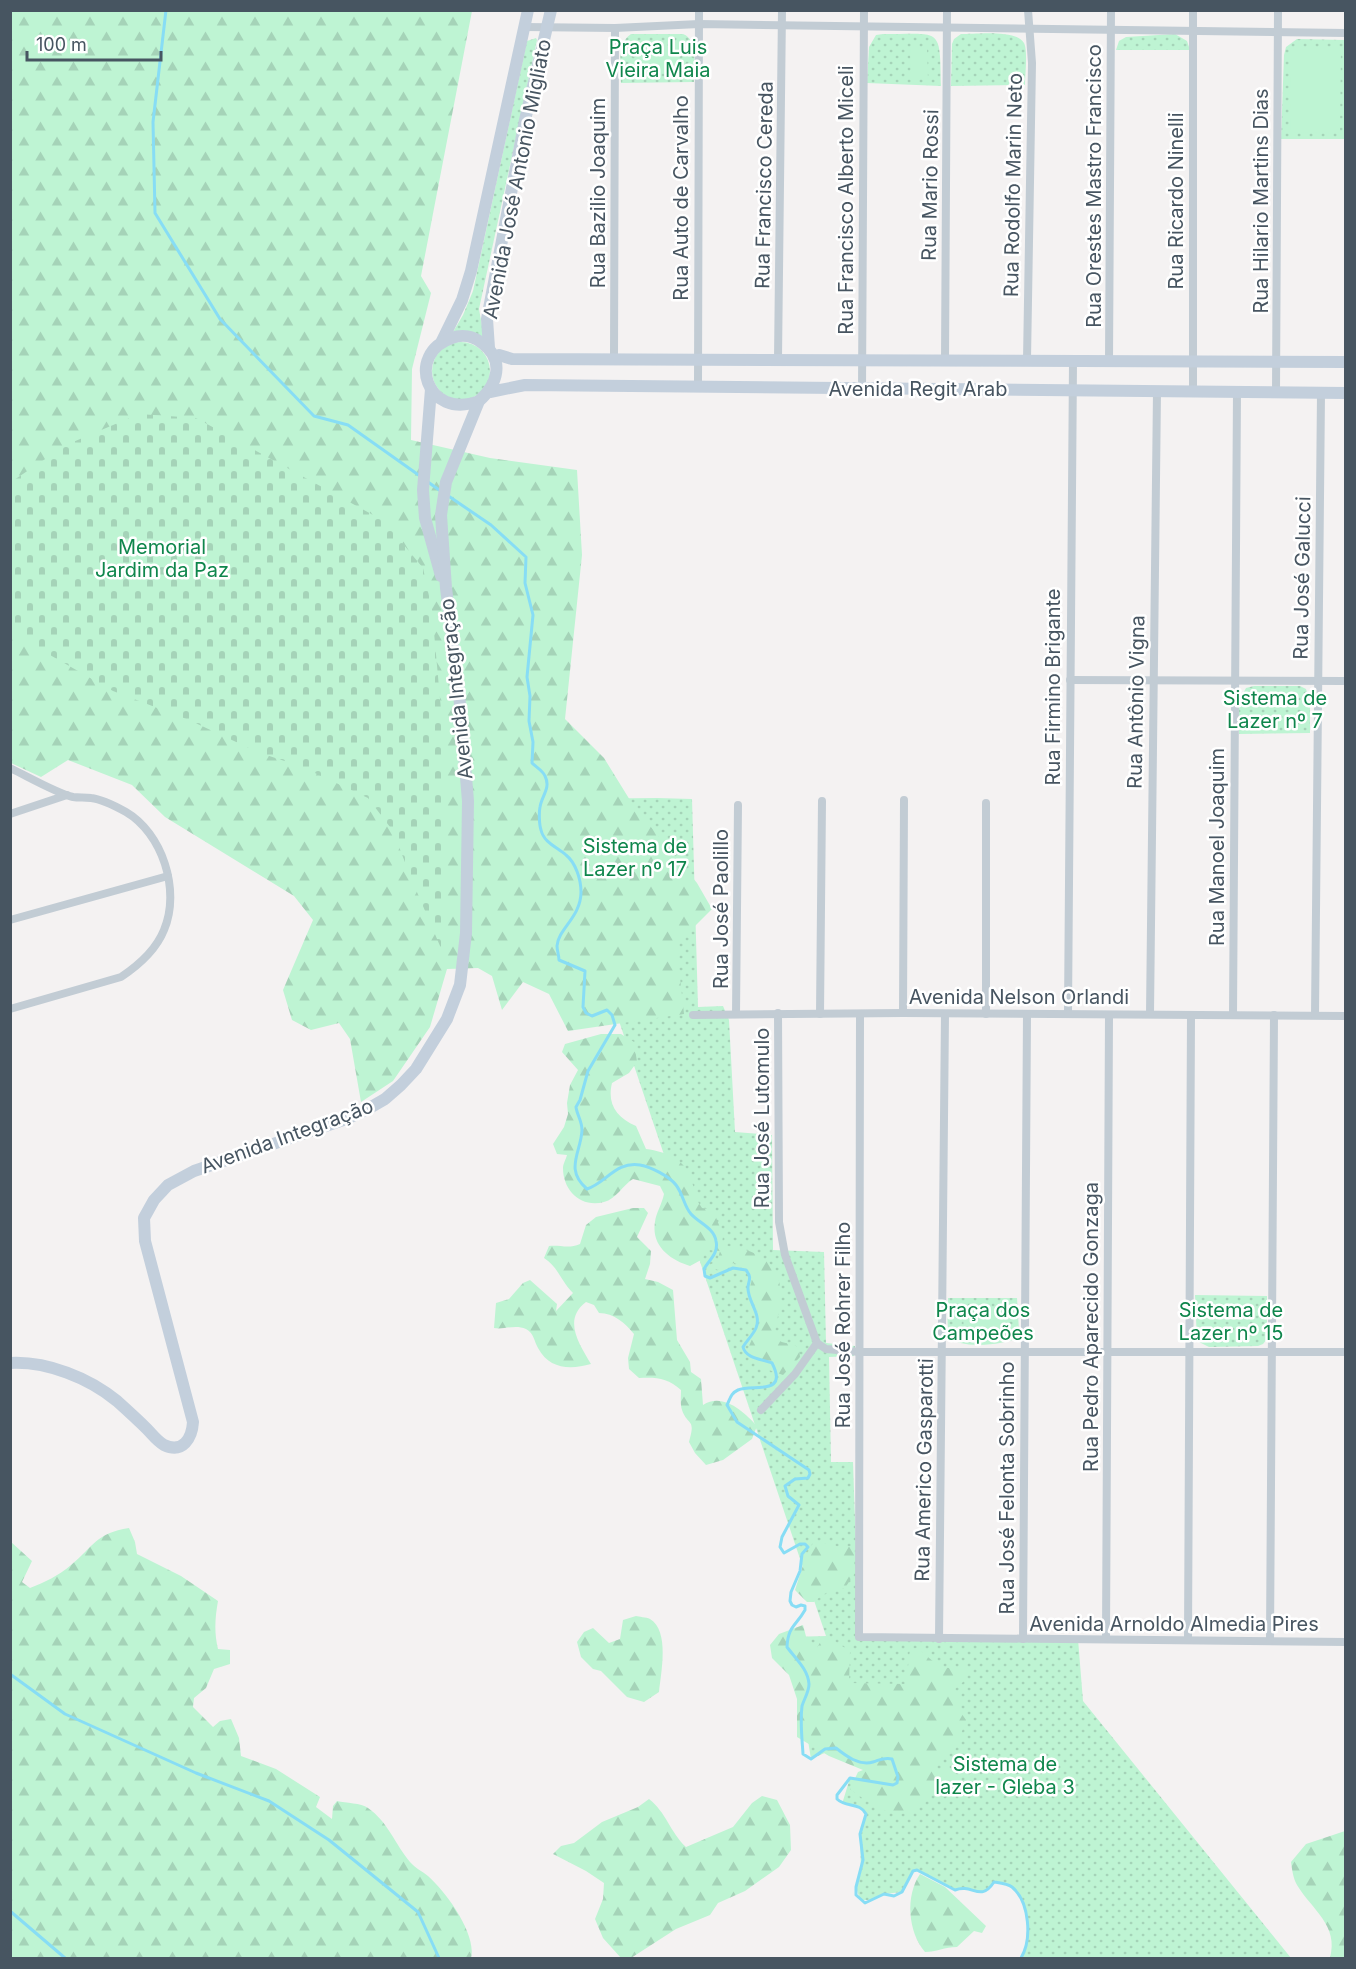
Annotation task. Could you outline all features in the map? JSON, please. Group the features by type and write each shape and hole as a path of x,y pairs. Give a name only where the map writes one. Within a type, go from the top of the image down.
{"main road":[{"name":"Avenida José Antonio Migliato","path":"442,341 462,300 471,271 528,10"},
{"name":"Avenida José Antonio Migliato","path":"492,353 487,319 525,120 551,10"},
{"path":"458,336 470,336 480,341 492,353 496,377 490,392 479,401 467,406 453,405 441,400 431,389 426,366 430,354 442,341 458,336"},
{"name":"Avenida Regit Arab","path":"492,353 512,359 1346,362"},
{"name":"Avenida Regit Arab","path":"490,392 525,385 1346,393"},
{"name":"Avenida Integração","path":"431,389 424,479 424,518 446,588"},
{"name":"Avenida Integração","path":"10,1363 38,1364 77,1377 116,1400 165,1445 176,1447 186,1442 192,1433 193,1422 145,1241 144,1218 154,1200 168,1185 194,1171 346,1119 385,1099 416,1069 447,1019 460,985 466,933 468,801 459,693 446,588 441,515 444,493 479,401"}],"street":[{"name":"Rua Auto de Carvalho","path":"698,387 696,358 699,10"},
{"name":"Rua Francisco Cereda","path":"778,359 782,10"},
{"name":"Rua Francisco Alberto Miceli","path":"862,390 864,10"},
{"name":"Rua Mario Rossi","path":"945,360 947,10"},
{"name":"Rua Rodolfo Marin Neto","path":"1027,360 1032,63 1028,10"},
{"name":"Rua Orestes Mastro Francisco","path":"1109,362 1111,10"},
{"name":"Rua Ricardo Ninelli","path":"1192,392 1193,10"},
{"name":"Rua Hilario Martins Dias","path":"1276,391 1278,10"},
{"path":"524,27 615,28 699,24 1346,33"},
{"name":"Rua Bazilio Joaquim","path":"614,358 615,28"},
{"name":"Rua Firmino Brigante","path":"1068,1013 1073,362"},
{"name":"Rua Antônio Vigna","path":"1150,1014 1157,391"},
{"name":"Rua Manoel Joaquim","path":"1233,1015 1237,392"},
{"name":"Rua José Galucci","path":"1315,1015 1321,393"},
{"path":"1070,681 1346,681"},
{"path":"10,768 67,795 85,799 92,798 105,803 124,811 140,822 149,831 162,857 168,876 169,906 165,929 143,960 121,977 10,1009"},
{"path":"10,814 67,795"},
{"path":"903,1013 904,800"},
{"path":"820,1014 822,801"},
{"path":"986,803 986,1014"},
{"name":"Rua José Paolillo","path":"736,1014 738,804"},
{"path":"10,920 168,876"},
{"name":"Rua José Lutomulo","path":"778,1013 779,1222 785,1255 817,1343"},
{"name":"Avenida Nelson Orlandi","path":"693,1015 1068,1013 1109,1016 1150,1014 1346,1016"},
{"name":"Rua José Rohrer Filho","path":"859,1637 860,1014"},
{"name":"Rua Americo Gasparotti","path":"939,1639 945,1014"},
{"name":"Rua José Felonta Sobrinho","path":"1023,1639 1027,1014"},
{"path":"1270,1640 1274,1015"},
{"name":"Rua Pedro Aparecido Gonzaga","path":"1106,1638 1109,1016"},
{"path":"1188,1640 1191,1016"},
{"path":"761,1410 795,1374 817,1343 826,1349 860,1352 1346,1352"},
{"name":"Avenida Arnoldo Almedia Pires","path":"859,1637 1346,1642"}],"green space":[{"name":"Sistema de Lazer nº 17","path":"11,11 472,11 421,276 431,293 412,369 411,440 490,458 577,470 582,555 565,719 604,758 633,805 697,883 712,909 676,941 684,1014 568,1031 549,994 523,982 502,1010 492,976 478,968 447,969 430,1027 393,1081 361,1102 350,1039 339,1023 311,1030 292,1020 283,990 313,920 294,896 165,817 132,785 68,760 41,777 11,763"},
{"path":"995,33 1020,39 1024,43 1026,52 1025,85 951,86 952,44 954,39 961,34"},
{"name":"Praça Luis Vieira Maia","path":"631,34 683,34 688,37 694,48 694,82 621,83 621,50 626,38"},
{"path":"917,34 934,38 938,43 940,53 941,86 867,83 869,47 876,35"},
{"path":"1175,34 1187,41 1190,50 1116,50 1119,41 1126,37"},
{"path":"536,38 479,309 484,337 453,332 473,291 527,41"},
{"path":"1297,39 1345,40 1345,139 1281,139 1284,55 1286,47"},
{"path":"637,47 677,47 677,68 637,68"},
{"path":"1291,48 1341,48 1340,133 1290,132"},
{"path":"910,49 927,49 928,79 911,79"},
{"path":"455,342 467,342 482,350 490,365 490,377 482,392 467,400 455,400 440,392 432,377 432,365 440,350"},
{"name":"Memorial Jardim da Paz","path":"139,414 196,418 384,521 423,568 432,610 442,721 447,871 446,960 393,831 368,798 300,766 260,753 189,720 113,691 43,651 11,629 11,482 66,445"},
{"name":"Sistema de Lazer nº 7","path":"1300,686 1306,689 1310,702 1310,733 1239,734 1239,701 1246,688"},
{"path":"556,799 692,799 698,1007 723,1006 729,1020 735,1132 772,1135 773,1250 824,1252 826,1343 855,1346 854,1356 829,1357 831,1462 853,1462 859,1637 1078,1639 1083,1701 1291,1958 1021,1958 1027,1941 1028,1921 1023,1902 1013,1887 995,1882 985,1891 980,1892 967,1889 955,1890 917,1870 913,1871 902,1892 884,1894 872,1900 860,1900 856,1887 861,1873 860,1834 866,1814 858,1806 842,1804 850,1778 893,1785 836,1748 811,1759 788,1637 826,1636 585,920"},
{"path":"601,1034 621,1034 634,1042 637,1062 629,1073 612,1083 612,1103 618,1114 636,1126 646,1149 675,1158 685,1168 702,1208 713,1210 723,1235 722,1245 749,1251 762,1257 777,1275 780,1297 774,1334 781,1342 791,1343 799,1348 800,1357 783,1375 766,1369 748,1351 759,1320 750,1289 752,1276 750,1267 733,1263 718,1270 711,1267 711,1264 717,1263 720,1251 708,1250 701,1260 690,1266 669,1256 659,1245 655,1231 656,1219 664,1194 660,1186 633,1179 612,1198 596,1203 581,1200 566,1184 563,1165 567,1155 557,1154 553,1144 564,1127 568,1114 570,1085 578,1070 562,1052 565,1044"},
{"path":"633,1208 644,1208 648,1213 637,1237 651,1251 645,1279 658,1282 673,1290 677,1340 690,1362 691,1372 701,1379 703,1405 718,1401 733,1405 757,1426 752,1439 723,1460 706,1465 695,1453 689,1442 692,1429 682,1410 681,1390 662,1379 639,1378 629,1369 628,1358 634,1334 619,1319 599,1313 594,1305 586,1302 579,1309 575,1317 575,1333 591,1364 575,1367 561,1366 548,1360 538,1348 534,1337 526,1329 494,1328 496,1303 509,1299 523,1283 530,1280 557,1304 556,1311 573,1293 553,1266 544,1258 549,1246 569,1247 580,1244 586,1225 596,1217"},
{"name":"Sistema de Lazer nº 15","path":"1195,1295 1267,1296 1267,1339 1258,1346 1209,1347 1197,1341"},
{"name":"Praça dos Campeões","path":"948,1298 1017,1298 1019,1330 1017,1338 1002,1343 982,1345 971,1345 954,1340 950,1336 948,1327"},
{"path":"1001,1312 1001,1333 964,1334 963,1313"},
{"path":"129,1528 137,1554 181,1576 218,1601 215,1625 218,1649 230,1650 230,1664 214,1669 206,1688 194,1698 193,1707 213,1727 220,1721 231,1719 239,1738 241,1756 276,1769 320,1797 316,1807 332,1819 333,1806 337,1801 361,1805 375,1814 386,1826 410,1862 435,1883 451,1903 469,1937 472,1948 471,1958 11,1958 11,1542 32,1561 22,1582 30,1588 71,1565 102,1537"},
{"path":"820,1542 840,1547 855,1546 854,1574 845,1588 828,1592 814,1602 807,1602 795,1590 806,1556 813,1543"},
{"path":"636,1616 650,1619 656,1625 662,1642 659,1692 644,1702 627,1697 601,1671 593,1669 581,1657 577,1642 584,1632 593,1628 609,1643 620,1639 623,1620"},
{"path":"803,1625 808,1644 815,1651 826,1636 850,1651 849,1683 906,1684 910,1649 918,1648 934,1662 944,1667 965,1665 968,1673 963,1682 951,1692 962,1702 959,1710 966,1720 956,1748 932,1764 933,1770 949,1770 959,1776 950,1784 940,1786 918,1808 907,1813 886,1811 850,1789 858,1772 863,1770 829,1756 797,1737 797,1699 789,1675 772,1658 770,1645 779,1634"},
{"path":"762,1796 777,1800 790,1825 791,1850 779,1867 745,1891 718,1903 710,1915 676,1929 631,1958 621,1958 603,1938 595,1919 603,1899 604,1883 553,1854 561,1846 574,1843 602,1822 638,1807 649,1799 660,1810 686,1847 733,1827 752,1803"},
{"path":"1345,1831 1345,1958 1330,1958 1331,1936 1322,1918 1297,1885 1291,1862 1306,1844"},
{"path":"920,1874 945,1887 986,1926 982,1933 974,1931 957,1947 925,1952 915,1934 910,1914 912,1893"}],"waterway":[{"path":"166,10 153,122 155,213 220,319 314,416 348,425 420,476"},
{"path":"428,482 442,492"},
{"path":"447,495 491,525 526,557 525,583 533,615 527,677 530,696 529,721 533,742 532,763 547,780 546,792 540,807 540,827 548,842 573,862 581,887 580,901 574,916 558,940 559,960 585,971 583,1007 586,1013 592,1016 607,1010 612,1015 615,1025 588,1071 576,1107 582,1130 575,1168 576,1175 587,1189 624,1166 640,1165 660,1172 676,1185 691,1214 715,1236 717,1245 704,1269 705,1276 710,1278 733,1268 746,1270 750,1277 748,1292 756,1313 757,1323 755,1331 743,1347 747,1354 772,1363 776,1380 767,1387 744,1388 736,1391 727,1405 737,1422 809,1470 808,1478 795,1479 785,1486 788,1496 799,1505 782,1537 780,1547 784,1553 800,1544 808,1547 802,1554 800,1571 791,1592 790,1601 796,1607 805,1606 805,1610 791,1630 787,1647 804,1669 809,1684 801,1712 803,1754 811,1759 825,1749 836,1748 848,1757 863,1763 892,1759 898,1777 897,1783 893,1785 850,1778 837,1795 837,1799 841,1802 857,1806 866,1814 860,1834 863,1860 856,1895 865,1903 884,1894 894,1896 902,1892 913,1871 917,1870 955,1890 967,1889 980,1892 985,1891 994,1882 1008,1885 1018,1894 1026,1911 1028,1932 1021,1958"},
{"path":"10,1674 65,1714 196,1773 269,1801 329,1840 418,1912 439,1958"},
{"path":"10,1911 65,1958"}],"park label":[{"name":"Sistema de lazer - Gleba 3","path":"1005,1776"}]}
